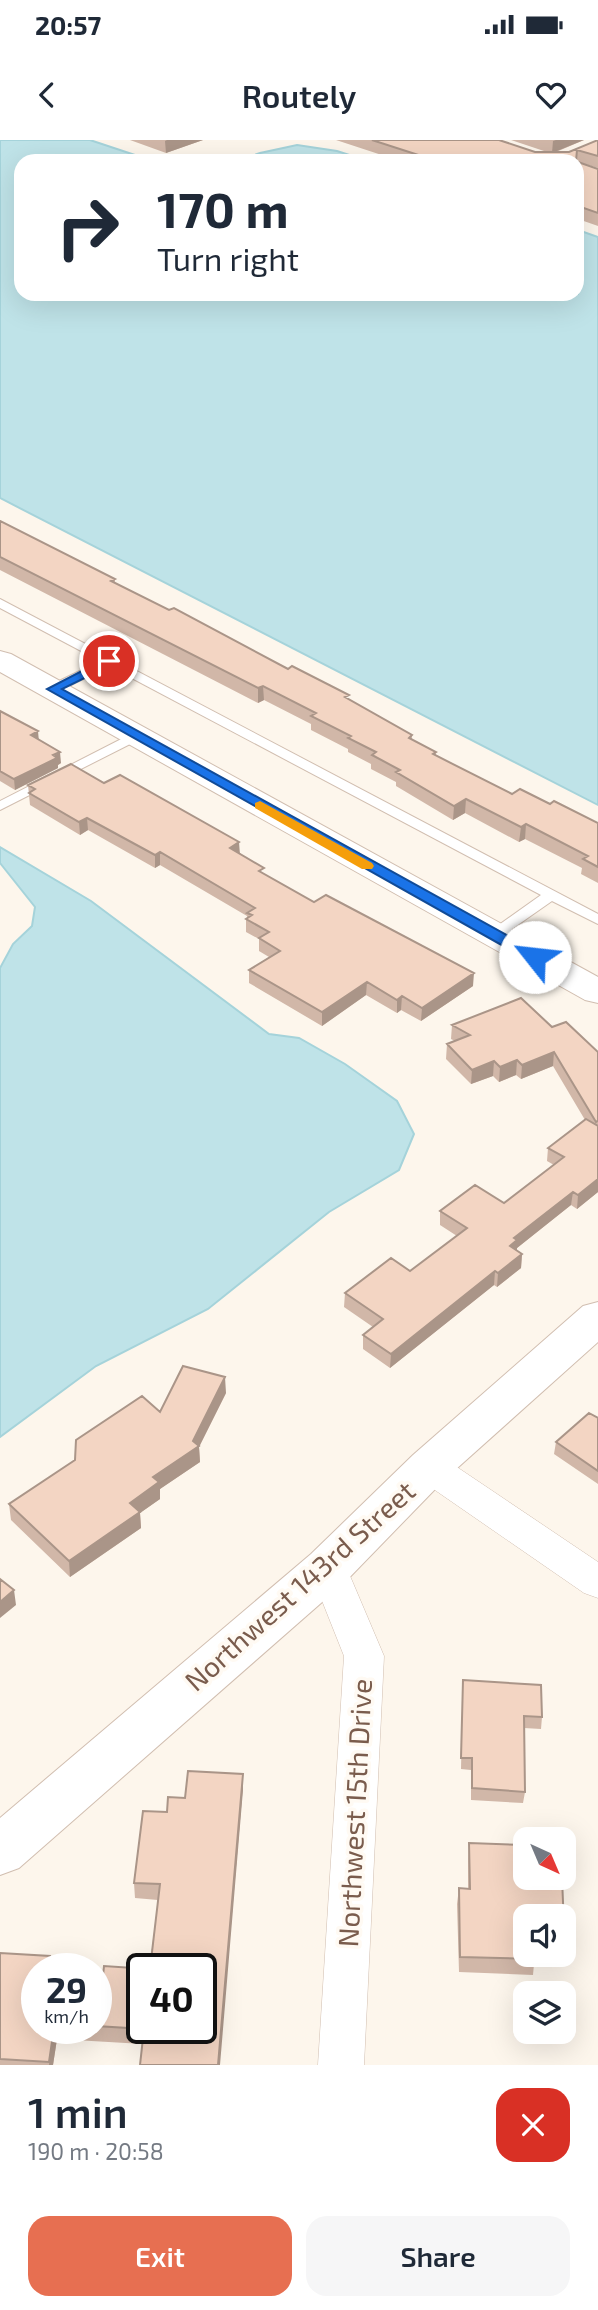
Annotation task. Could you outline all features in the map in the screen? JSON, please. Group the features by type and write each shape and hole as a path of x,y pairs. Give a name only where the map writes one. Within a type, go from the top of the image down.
{"street":[{"path":"0,660 137,735 315,838 598,992"},
{"name":"Northwest 143rd Street","path":"0,1852 328,1568 429,1467 598,1317"},
{"path":"429,1467 598,1582"},
{"name":"Northwest 15th Drive","path":"328,1568 364,1656 341,2065"}],"lane":[{"path":"0,603 598,920"},
{"path":"53,689 109,661"},
{"path":"0,806 137,735"},
{"path":"494,935 551,895"}],"water":[{"path":"0,140 90,140 132,154 14,154 14,301 584,301 584,232 598,237 598,805 0,498"},
{"path":"297,145 346,154 257,154"},
{"path":"0,847 91,901 269,1034 299,1038 345,1064 397,1101 414,1134 399,1170 329,1212 208,1309 96,1366 0,1437 0,968 13,944 32,926 35,907 0,863"}],"building":[{"path":"372,140 499,140 535,152 569,152 598,140 598,156 577,150 577,154 415,154"},
{"path":"584,164 598,169 598,213 584,208"},
{"path":"0,521 115,579 111,581 169,610 174,608 288,669 292,666 349,695 345,697 412,735 409,738 436,752 433,754 512,794 520,789 550,804 554,801 598,823 598,867 583,859 588,856 526,824 521,827 466,799 454,806 396,772 400,770 372,755 376,752 348,738 351,736 311,716 316,713 263,686 258,688 0,557"},
{"path":"0,711 38,731 31,735 60,752 53,755 57,758 14,779 0,771"},
{"path":"71,764 104,783 120,775 239,842 230,848 264,868 259,871 314,902 326,895 474,973 422,1008 402,996 397,1000 367,982 322,1012 249,970 280,951 259,938 269,932 246,919 252,915 247,913 255,908 160,852 155,855 87,818 79,822 29,793 35,789 28,785"},
{"path":"521,998 552,1027 566,1022 598,1052 598,1121 596,1122 554,1052 522,1065 517,1060 500,1067 494,1061 472,1070 447,1044 470,1035 452,1025"},
{"path":"586,1119 598,1126 598,1179 578,1195 573,1192 514,1238 517,1240 510,1246 522,1254 498,1273 495,1271 391,1354 363,1335 383,1319 345,1293 391,1258 410,1271 467,1228 440,1211 475,1185 504,1203 564,1157 548,1148"},
{"path":"183,1366 225,1377 193,1441 199,1446 153,1477 159,1482 130,1503 140,1512 69,1561 9,1504 75,1460 76,1440 142,1396 160,1412"},
{"path":"589,1413 598,1418 598,1471 556,1442"},
{"path":"0,1579 14,1590 0,1602"},
{"path":"463,1680 541,1685 542,1717 524,1716 525,1792 472,1788 472,1758 461,1758"},
{"path":"188,1771 243,1774 218,2065 140,2065 142,2044 217,2044 217,1953 152,1953 160,1884 134,1883 143,1811 167,1812 168,1797 185,1798"},
{"path":"469,1843 513,1845 513,1890 563,1890 563,1904 513,1904 513,1958 460,1957 459,1888 470,1889"},
{"path":"0,1953 21,1954 21,2044 52,2044 49,2062 0,2059"},
{"path":"112,1967 126,1967 126,2028 112,2027"}],"slow traffic":[{"path":"260,806 367,866"}],"route":[{"path":"109,661 53,689 315,838 535,957"}]}
